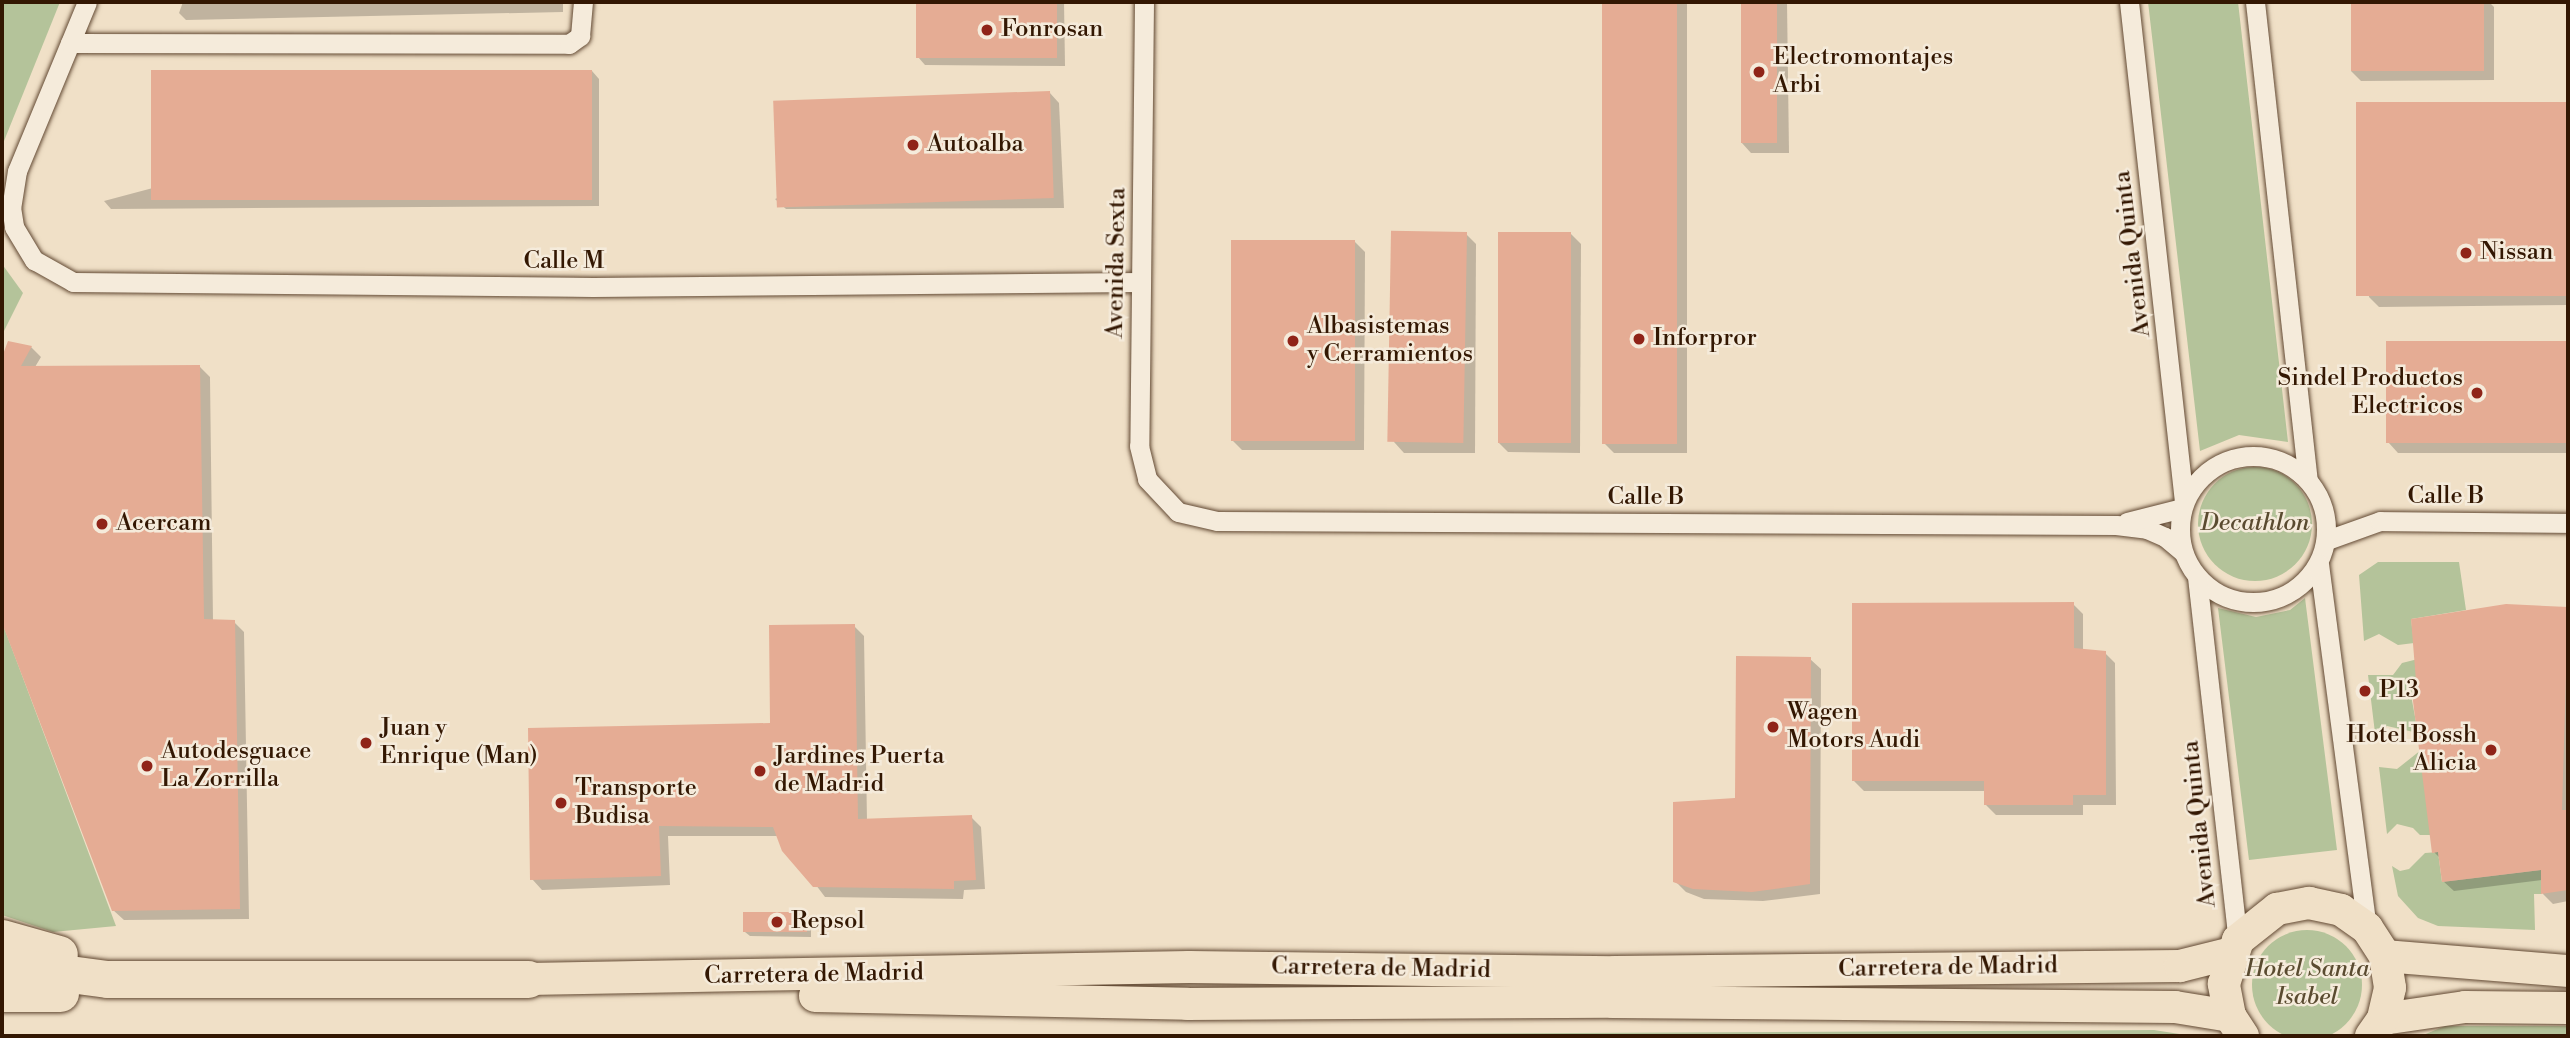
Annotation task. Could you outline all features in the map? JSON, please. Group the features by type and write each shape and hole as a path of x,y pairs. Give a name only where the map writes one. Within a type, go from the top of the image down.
{"highway":[{"path":"2,938 63,955 219,978"},
{"path":"2,965 107,979 219,978 528,986"},
{"path":"2,993 528,986"}],"main road":[{"path":"2237,1026 2224,984 2235,946 2277,909 2309,903 2341,910 2367,928 2385,956 2390,988 2377,1028"},
{"name":"Carretera de Madrid","path":"528,986 1189,967 1615,972 2180,966 2235,946"},
{"path":"2385,956 2568,971"},
{"name":"Carretera de Madrid","path":"528,986 1187,1004 1613,1002 2175,1007 2237,1026"},
{"path":"2377,1028 2465,1007 2568,1008"}],"street":[{"path":"87,2 71,43 569,44 580,36 583,2"},
{"name":"Avenida Sexta","path":"1144,2 1140,282 1142,465 1147,479 1178,512"},
{"name":"Avenida Quinta","path":"2129,2 2183,505"},
{"path":"2255,2 2308,479 2327,518 2326,540 2319,564 2367,928"},
{"name":"Calle M","path":"71,43 17,171 11,207 15,226 34,260 52,274 100,285 1140,282"},
{"path":"2308,479 2288,464 2265,456 2240,456 2216,464 2197,481 2183,505 2183,552 2197,577 2219,595 2246,603 2275,600 2300,586 2319,564"},
{"name":"Calle B","path":"2116,525 2183,505"},
{"name":"Calle B","path":"1178,512 1217,521 2116,525 2147,529 2183,552"},
{"name":"Calle B","path":"2326,540 2380,521 2568,523"},
{"name":"Avenida Quinta","path":"2197,577 2235,946"}],"green space":[{"path":"2,2 60,2 2,146"},
{"path":"2148,2 2238,2 2288,442 2239,435 2200,451"},
{"path":"2,264 23,293 2,335"},
{"name":"Decathlon","path":"2255,467 2277,471 2295,484 2308,502 2312,524 2308,546 2295,564 2277,577 2255,581 2233,577 2215,564 2202,546 2198,524 2202,502 2215,484 2233,471"},
{"path":"2378,562 2459,562 2466,610 2411,619 2414,643 2398,645 2379,634 2364,641 2359,575"},
{"path":"2305,598 2337,850 2249,860 2218,608 2256,617 2290,610"},
{"path":"2,622 116,926 53,932 2,915"},
{"path":"2418,659 2417,693 2411,695 2418,733 2387,726 2375,733 2368,675 2393,675 2402,663"},
{"path":"2421,750 2437,835 2420,835 2413,828 2397,824 2387,834 2379,767 2397,769"},
{"path":"2438,852 2442,882 2541,870 2541,894 2534,894 2535,930 2438,926 2418,918 2398,896 2392,866 2400,871 2409,869 2425,853"},
{"name":"Hotel Santa Isabel","path":"2307,930 2328,934 2346,946 2358,964 2362,985 2358,1006 2346,1024 2328,1036 2307,1040 2286,1036 2268,1024 2256,1006 2252,985 2256,964 2268,946 2286,934"},
{"path":"2445,1026 2566,1026 2566,1036 2421,1036"},
{"path":"2154,1030 2192,1036 1209,1036 1209,1035"}],"building":[{"name":"Fonrosan","path":"916,2 1057,2 1057,58 916,58"},
{"path":"1602,2 1677,2 1677,444 1602,444"},
{"name":"Electromontajes Arbi","path":"1741,2 1777,2 1777,143 1741,143"},
{"path":"2351,2 2484,2 2484,71 2351,71"},
{"path":"151,70 592,70 592,200 151,200"},
{"name":"Autoalba","path":"1050,91 1054,198 777,208 773,101"},
{"path":"2356,102 2568,102 2568,296 2356,296"},
{"path":"1391,231 1467,232 1463,443 1387,442"},
{"path":"1498,232 1571,232 1571,443 1498,443"},
{"name":"Albasistemas y Cerramientos","path":"1231,240 1355,240 1355,441 1231,441"},
{"path":"8,341 32,346 21,366 200,365 204,619 235,620 240,909 112,911 2,623 2,357"},
{"name":"Sindel Productos Electricos","path":"2386,341 2568,341 2568,443 2386,443"},
{"path":"2074,602 2074,648 2106,651 2106,795 2073,795 2073,805 1984,805 1984,781 1852,781 1852,603"},
{"name":"Hotel Bossh Alicia","path":"2506,604 2568,607 2562,810 2568,810 2568,890 2541,894 2541,870 2442,882 2438,852 2432,853 2412,693 2417,693 2411,619"},
{"path":"855,624 858,819 972,815 976,880 954,881 954,889 813,887 782,851 773,827 659,826 661,876 530,880 528,728 770,723 769,625"},
{"name":"Wagen Motors Audi","path":"1736,656 1811,657 1810,884 1752,892 1693,889 1673,882 1673,802 1735,798"},
{"path":"743,912 807,912 807,932 743,932"}],"place":[{"name":"Fonrosan","path":"987,30"},
{"name":"Electromontajes Arbi","path":"1759,72"},
{"name":"Autoalba","path":"913,145"},
{"name":"Nissan","path":"2466,253"},
{"name":"Inforpror","path":"1639,339"},
{"name":"Albasistemas y Cerramientos","path":"1293,341"},
{"name":"Sindel Productos Electricos","path":"2477,393"},
{"name":"Acercam","path":"102,524"},
{"name":"P13","path":"2365,691"},
{"name":"Wagen Motors Audi","path":"1773,727"},
{"name":"Juan y Enrique (Man)","path":"366,743"},
{"name":"Hotel Bossh Alicia","path":"2491,750"},
{"name":"Autodesguace La Zorrilla","path":"147,766"},
{"name":"Jardines Puerta de Madrid","path":"760,771"},
{"name":"Transporte Budisa","path":"561,803"},
{"name":"Repsol","path":"777,922"}]}
